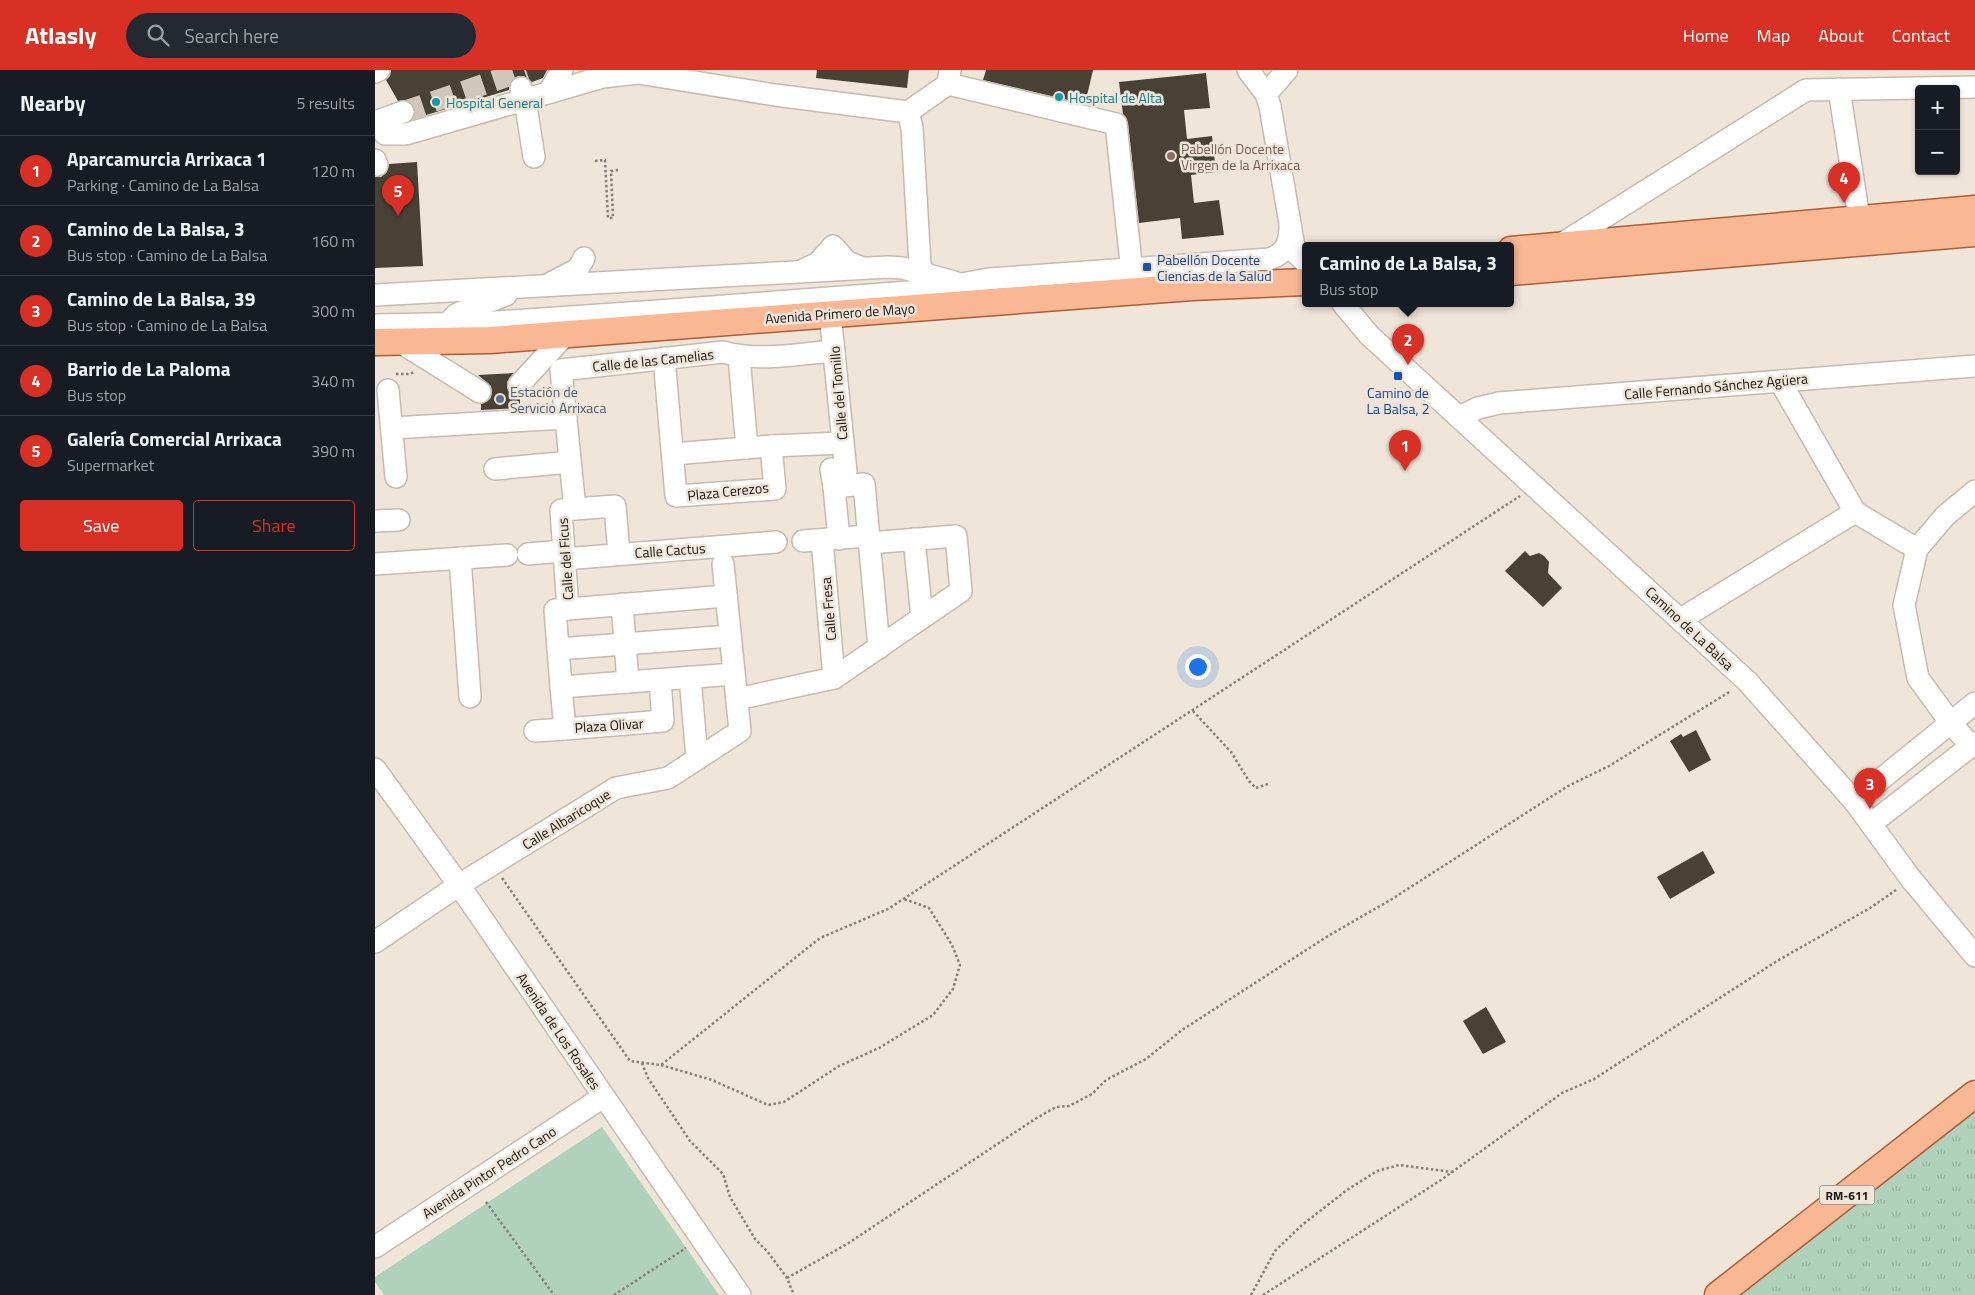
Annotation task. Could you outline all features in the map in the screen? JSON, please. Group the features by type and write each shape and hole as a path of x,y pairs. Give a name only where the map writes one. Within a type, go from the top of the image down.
{"main road":[{"path":"1514,250 1975,209"},
{"path":"1859,218 1890,240"},
{"path":"1830,244 1859,218"},
{"path":"1514,272 1975,233"},
{"name":"Avenida Primero de Mayo","path":"387,332 566,334 1064,296 1249,285 1300,255"},
{"name":"RM-611","path":"1718,1295 1975,1094"}],"street":[{"path":"375,72 379,70"},
{"path":"549,92 562,70"},
{"path":"1248,70 1266,94 1270,106 1300,255"},
{"path":"1266,94 1287,70"},
{"path":"403,112 375,121 385,134 406,134 523,93 549,92 603,77 638,73 775,95 908,112 949,77 1116,124 1131,263"},
{"path":"1558,246 1806,90 1975,87"},
{"path":"1839,89 1859,218"},
{"path":"523,93 535,156"},
{"path":"908,112 912,128 916,267"},
{"path":"1064,296 1027,288 986,288 959,283 916,267 857,267 847,262 833,246 818,263 808,269 795,272 612,282 599,277 590,270 584,258 578,269 562,279 463,311 452,319 455,333 703,307 922,291 959,283 1002,278 1269,259 1278,256 1287,247 1290,238 1300,255"},
{"path":"1249,285 1264,278 1279,267 1288,255 1300,255"},
{"path":"662,326 729,295 761,274"},
{"path":"380,291 535,287"},
{"path":"466,290 387,332 480,392"},
{"name":"Camino de La Balsa","path":"1346,307 1369,335 1747,681 1854,801 1911,878 1975,956"},
{"name":"Camino de La Balsa","path":"1359,307 1363,323 1369,335"},
{"name":"Calle del Tomillo","path":"821,540 840,480 842,443 830,313"},
{"path":"519,385 566,334"},
{"name":"Calle de las Camelias","path":"561,370 723,352 739,357 755,358 834,351"},
{"path":"739,357 747,448"},
{"path":"664,358 673,454 771,446 842,443"},
{"name":"Calle Fernando Sánchez Agüera","path":"1459,417 1478,408 1499,403 1975,366"},
{"name":"Calle del Ficus","path":"561,370 570,462 568,509 563,555 568,608 555,610 561,686"},
{"path":"1780,381 1855,512 1917,550"},
{"path":"389,390 396,477"},
{"path":"392,428 566,418"},
{"name":"Plaza Cerezos","path":"673,454 676,496 775,489 771,446"},
{"path":"495,469 570,462"},
{"path":"840,480 863,484 879,648"},
{"path":"1872,824 1973,744 1950,722 1918,678 1903,605 1917,550 1945,516 1975,491"},
{"path":"568,509 615,506 619,554"},
{"path":"1681,619 1855,512"},
{"path":"375,521 399,520"},
{"path":"737,699 834,678 961,591 956,536 914,539 821,540"},
{"path":"914,539 922,618"},
{"name":"Calle Fresa","path":"821,540 834,678"},
{"name":"Calle Cactus","path":"375,564 518,554 619,554 776,542"},
{"path":"460,558 470,697"},
{"name":"Calle Albaricoque","path":"375,942 459,885 616,788 668,778 740,731 723,564"},
{"path":"568,608 726,596"},
{"path":"622,604 628,682"},
{"path":"558,649 730,636"},
{"path":"561,686 734,674"},
{"path":"690,677 697,759"},
{"name":"Plaza Olivar","path":"561,686 565,729 663,722 660,680"},
{"path":"1854,801 1975,703"},
{"path":"535,731 565,729"},
{"name":"Avenida de Los Rosales","path":"375,769 459,885 740,1295"},
{"name":"Avenida Pintor Pedro Cano","path":"375,1247 603,1097"}],"path":[{"path":"595,161 605,160 608,218 613,218 611,171 617,170"},
{"path":"661,1064 820,938 888,909 1534,487"},
{"path":"787,1278 847,1244 1035,1119 1056,1107 1069,1106 1092,1094 1106,1080 1146,1059 1182,1030 1568,786 1609,766 1747,681"},
{"path":"1193,711 1231,752 1249,781 1256,788 1268,784"},
{"path":"492,864 630,1061 661,1064 712,1080 768,1105 785,1102 839,1066 879,1048 933,1015 953,989 960,965 952,944 929,908 903,899"},
{"path":"1263,1295 1451,1172 1562,1093 1594,1079 1777,961 1871,908 1911,878"},
{"path":"642,1062 648,1078 690,1140 723,1174 730,1197 755,1239 767,1251 787,1278 793,1295"},
{"path":"1251,1295 1275,1251 1302,1225 1347,1190 1377,1171 1399,1165 1451,1172"},
{"path":"486,1202 554,1295"},
{"path":"614,1295 687,1248"}],"green space":[{"path":"1975,1095 1975,1295 1724,1295"},
{"path":"602,1127 719,1295 384,1295 375,1282 375,1277"}],"building":[{"name":"Hospital General","path":"391,70 547,70 543,78 532,82 524,76 518,76 511,80 509,90 413,119 415,108 405,100 398,101 386,80 390,76"},
{"path":"817,70 909,70 907,88 816,78"},
{"name":"Hospital de Alta","path":"986,70 1093,70 1085,104 983,80"},
{"name":"Pabellón Docente Virgen de la Arrixaca","path":"1206,73 1210,108 1184,110 1187,139 1212,136 1216,172 1191,175 1194,203 1219,200 1224,235 1182,239 1180,218 1139,223 1128,123 1123,114 1119,82"},
{"path":"417,162 423,266 375,268 375,177 381,177 386,173 389,164"},
{"path":"514,373 507,382 507,388 511,394 520,397 520,408 481,410 481,404 490,399 492,392 491,386 478,375"},
{"path":"1525,551 1530,556 1539,553 1544,556 1549,562 1548,573 1562,588 1543,607 1505,571"},
{"path":"1696,730 1711,760 1689,772 1670,741 1681,734 1683,737"},
{"path":"1703,851 1715,873 1670,899 1657,877"},
{"path":"1486,1007 1506,1042 1483,1054 1463,1021"}],"tunnel":[{"path":"403,112 526,70"}],"place":[{"name":"Hospital de Alta","path":"1059,97"},
{"name":"Hospital General","path":"436,102"},
{"name":"Pabellón Docente Virgen de la Arrixaca","path":"1171,156"},
{"name":"Barrio de La Paloma","path":"1844,203"},
{"name":"Galería Comercial Arrixaca","path":"398,216"},
{"name":"Pabellón Docente Ciencias de la Salud","path":"1147,267"},
{"name":"Camino de La Balsa, 3","path":"1408,365"},
{"name":"Camino de La Balsa, 2","path":"1398,376"},
{"name":"Estación de Servicio Arrixaca","path":"500,399"},
{"name":"Aparcamurcia Arrixaca 1","path":"1405,471"},
{"name":"Camino de La Balsa, 39","path":"1870,809"}]}
